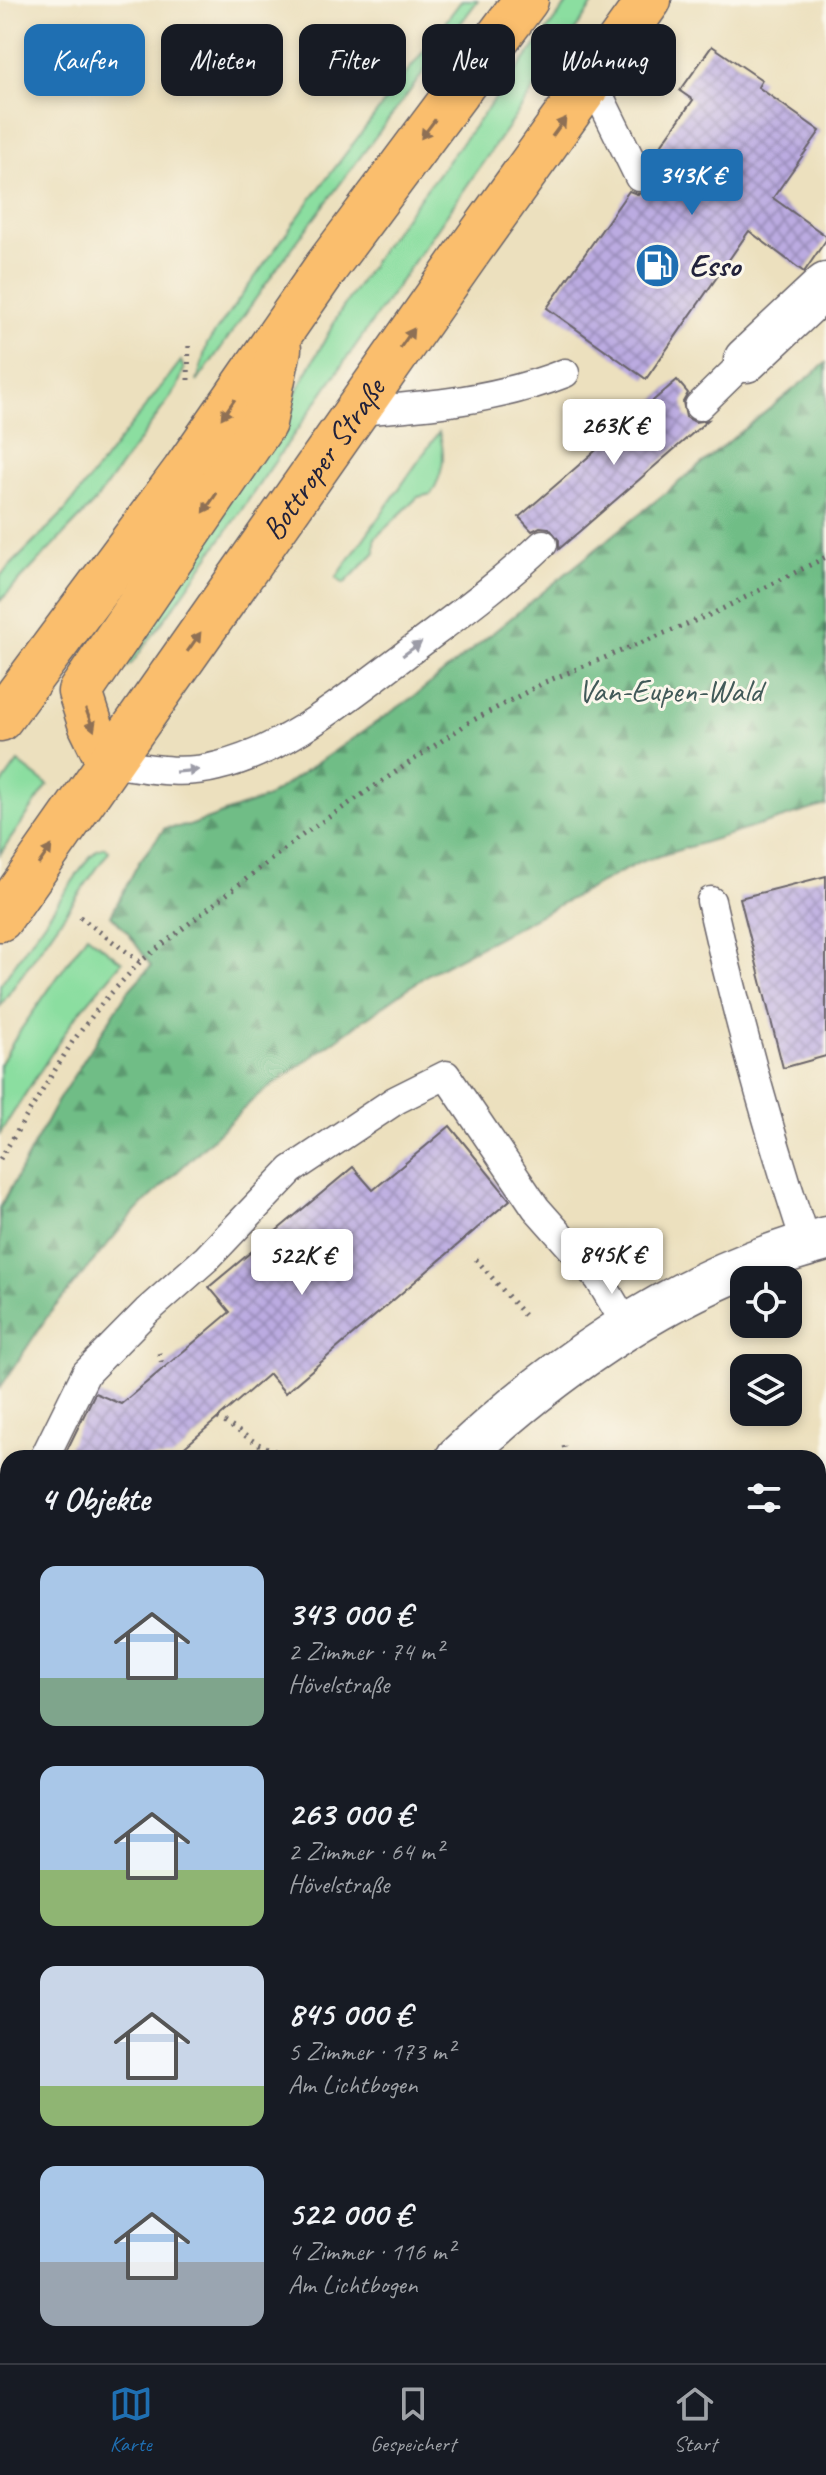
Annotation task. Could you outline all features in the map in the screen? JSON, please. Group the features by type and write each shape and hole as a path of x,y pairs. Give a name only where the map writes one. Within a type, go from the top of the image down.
{"main road":[{"path":"0,719 184,472 327,266 526,0"},
{"name":"Bottroper Straße","path":"632,24 649,0"},
{"name":"Bottroper Straße","path":"0,919 581,96"},
{"path":"109,763 91,726 80,692 264,423 282,331"}],"street":[{"path":"746,360 826,285"},
{"path":"467,1450 539,1386 627,1326 719,1278 816,1242"}],"lane":[{"path":"599,96 639,177"},
{"path":"699,406 746,360"},
{"path":"356,411 478,399 528,387 565,373"},
{"path":"109,763 179,773 215,767 260,751 332,708 435,633 543,544"},
{"path":"711,901 725,967 785,1182 816,1242"},
{"path":"48,1450 86,1373 147,1311 207,1258 291,1170 396,1100 446,1075 536,1208 599,1279 627,1326"}],"path":[{"path":"0,1159 73,1041 96,1010 140,962 301,836 468,723 545,682 714,613 826,557"},
{"path":"80,917 140,962"},
{"path":"476,1259 524,1315"},
{"path":"218,1418 273,1450"},
{"path":"564,1446 565,1450"}],"green space":[{"path":"462,0 478,0 460,24 444,24"},
{"path":"570,0 596,0 579,24 552,24"},
{"path":"531,51 531,93 178,601 132,663 125,668 120,665 283,416 340,312 387,241 497,96 515,96 515,72"},
{"path":"422,53 422,75 406,96 406,74"},
{"path":"389,96 406,96 280,264 197,382 207,344"},
{"path":"181,361 184,369 177,388 94,503 0,601 0,576 64,512"},
{"name":"Van-Eupen-Wald","path":"826,363 826,805 640,862 428,974 257,1096 134,1213 49,1314 0,1388 0,1208 57,1102 128,991 151,966 111,915 139,862 165,828 189,826 266,798 416,695"},
{"path":"439,432 443,448 442,464 431,494 418,497 375,538 375,552 344,584 336,578"},
{"path":"18,762 48,785 0,854 0,787"},
{"path":"105,847 109,851 0,1006 0,985 89,858"},
{"path":"87,935 122,962 73,1020 0,1133 0,1065 17,1035"}],"building":[{"path":"712,46 762,80 758,87 820,131 773,198 826,236 826,240 804,272 749,231 646,379 547,308 629,191 646,193 653,186 656,177 650,161 693,100 680,91"},
{"path":"677,380 688,393 683,402 686,417 695,422 708,420 559,549 559,540 549,528 540,527 532,531 519,517"},
{"path":"826,876 826,1056 783,1068 740,898"},
{"path":"450,1126 510,1200 285,1393 269,1374 181,1450 67,1450 95,1393 121,1404 230,1312 209,1287 353,1167 373,1190"}],"place":[{"name":"Esso","path":"658,265"}]}
